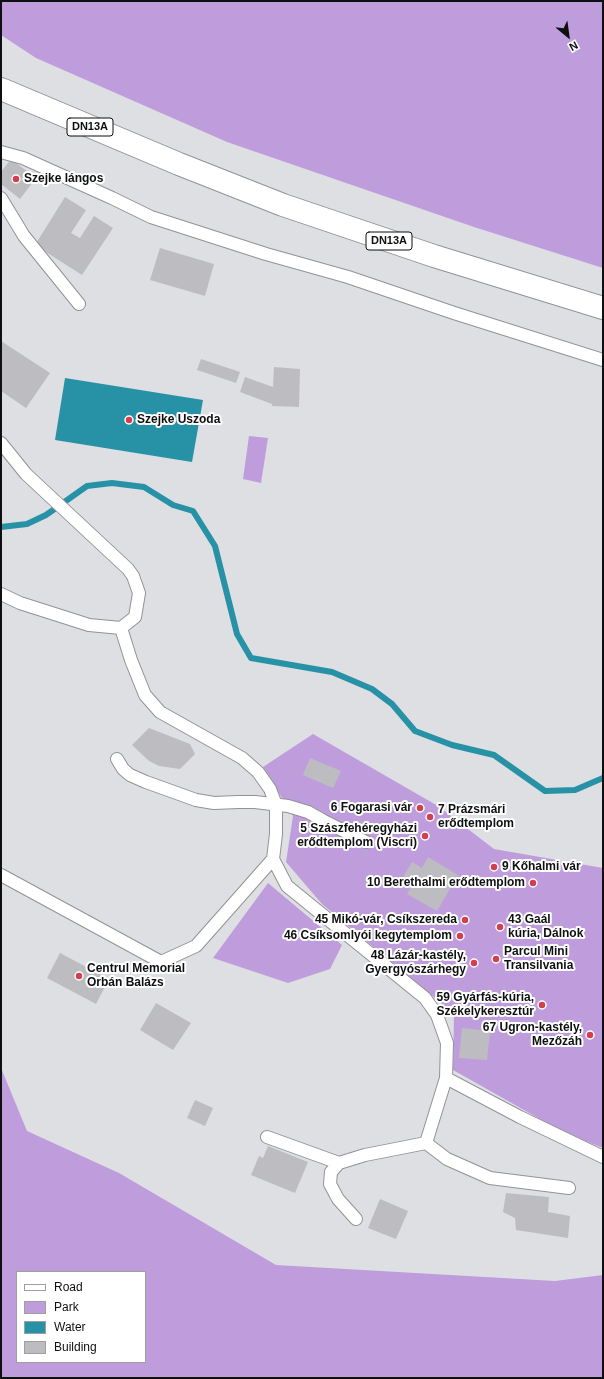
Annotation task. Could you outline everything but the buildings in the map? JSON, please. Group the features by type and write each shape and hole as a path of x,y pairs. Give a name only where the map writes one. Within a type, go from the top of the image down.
{"main road":[{"name":"DN13A","path":"1,89 179,164 283,205 427,254 603,308"}],"lane":[{"path":"1,152 23,158 151,217 266,254 348,277 454,313 603,360"},
{"path":"1,198 24,236 79,304"},
{"path":"1,443 26,474 72,515 128,569 133,576 139,593 135,617 121,628 89,625 20,603 1,594"},
{"path":"121,628 131,660 145,695 160,712 242,758 258,772 270,789 276,805 276,834 273,859 287,886 425,998 437,1015 447,1043 446,1078 426,1143"},
{"path":"117,760 123,769 130,775 196,800 214,803 238,802 288,806 308,812 366,842"},
{"path":"1,875 161,962 196,946 273,859"},
{"path":"446,1078 603,1157"},
{"path":"267,1137 339,1163"},
{"path":"356,1219 338,1199 330,1184 331,1172 339,1163 365,1155 426,1143 448,1159 490,1178 569,1188"}],"green space":[{"path":"1,1 603,1 603,268 474,227 227,142 36,58 1,35"},
{"path":"249,436 268,438 261,483 243,479"},
{"name":"Parcul Mini Transilvania","path":"313,734 438,806 494,849 603,868 603,1148 563,1132 453,1070 454,1014 322,904 286,862 293,816 263,767"},
{"path":"268,883 342,945 330,969 288,983 213,958"},
{"path":"1,1068 27,1131 119,1173 276,1265 555,1281 603,1275 603,1378 1,1378"}],"water":[{"name":"Szejke Uszoda","path":"65,378 203,400 192,462 55,440"}],"waterway":[{"path":"1,527 27,524 46,515 87,486 112,483 144,487 173,505 193,511 215,546 237,634 251,658 332,672 372,689 392,704 415,731 452,745 494,755 545,791 575,790 603,778"}],"place":[{"name":"Szejke lángos","path":"16,179"},
{"name":"Szejke Uszoda","path":"129,420"},
{"name":"6 Fogarasi vár","path":"420,808"},
{"name":"7 Prázsmári erődtemplom","path":"430,817"},
{"name":"5 Szászfehéregyházi erődtemplom (Viscri)","path":"425,836"},
{"name":"9 Kőhalmi vár","path":"494,867"},
{"name":"10 Berethalmi erődtemplom","path":"533,883"},
{"name":"45 Mikó-vár, Csíkszereda","path":"465,920"},
{"name":"43 Gaál kúria, Dálnok","path":"500,927"},
{"name":"46 Csíksomlyói kegytemplom","path":"460,936"},
{"name":"Parcul Mini Transilvania","path":"496,959"},
{"name":"48 Lázár-kastély, Gyergyószárhegy","path":"474,963"},
{"name":"Centrul Memorial Orbán Balázs","path":"79,976"},
{"name":"59 Gyárfás-kúria, Székelykeresztúr","path":"542,1005"},
{"name":"67 Ugron-kastély, Mezőzáh","path":"590,1035"}]}
